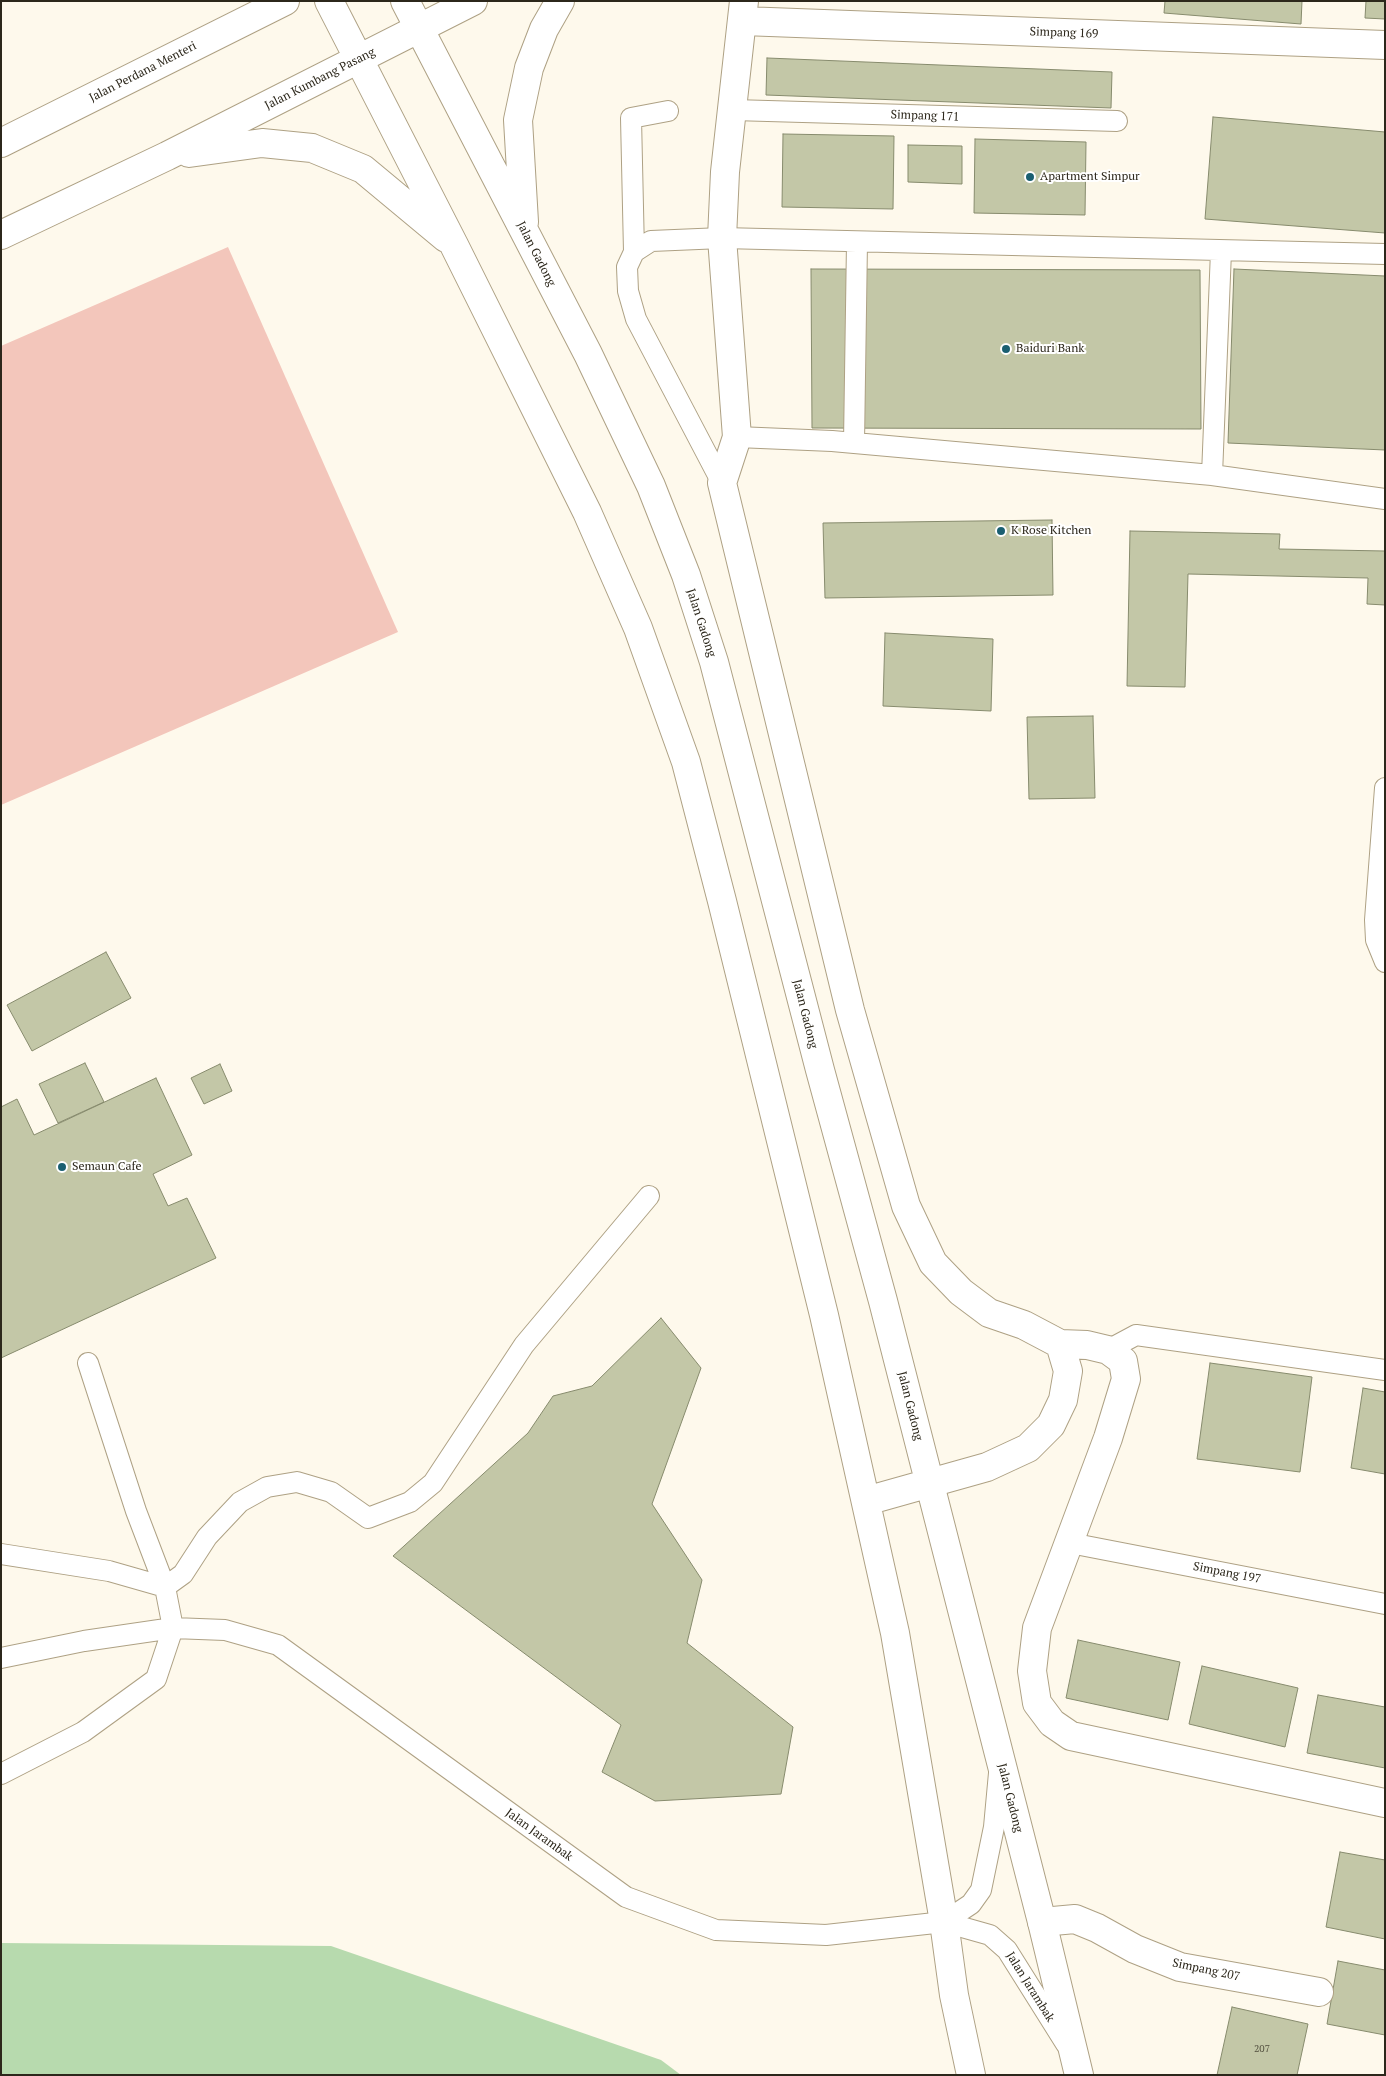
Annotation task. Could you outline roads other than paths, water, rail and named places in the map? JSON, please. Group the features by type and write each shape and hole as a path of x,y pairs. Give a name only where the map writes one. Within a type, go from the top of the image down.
{"main road":[{"name":"Jalan Perdana Menteri","path":"1,143 285,1"},
{"path":"329,1 454,245 587,512 638,628 686,762 824,1315 897,1642 944,1922 954,1995 971,2075"},
{"name":"Jalan Gadong","path":"404,1 588,354 651,486 686,575 714,662 820,1070 883,1301 1042,1922 1077,2067"},
{"name":"Jalan Kumbang Pasang","path":"168,156 473,1"},
{"path":"525,231 518,120 530,68 544,29 560,1"},
{"path":"744,11 725,172 722,238 737,437 722,483 850,1010 906,1206 933,1264 961,1292 989,1313 1024,1325 1060,1344 1087,1345 1108,1350 1123,1361 1126,1379 1108,1438 1037,1628 1032,1671 1037,1703 1052,1723 1071,1736 1385,1803"},
{"name":"Simpang 169","path":"744,11 1385,45"},
{"path":"1,235 168,156 262,143 312,148 363,168 454,245"},
{"path":"866,1501 987,1467 1028,1448 1051,1425 1063,1400 1068,1371 1060,1344"},
{"name":"Simpang 207","path":"1042,1922 1075,1918 1135,1949 1180,1967 1319,1992"}],"lane":[{"path":"668,110 631,118 634,252 627,267 628,291 636,318 722,483"},
{"name":"Simpang 171","path":"733,110 1117,121"},
{"path":"634,252 651,241 722,238 1385,254"},
{"path":"854,443 856,242"},
{"path":"1212,475 1221,251"},
{"path":"737,437 854,443 1212,475 1385,499"},
{"path":"1385,788 1375,920 1376,940 1385,962"},
{"path":"165,1587 182,1574 207,1537 240,1502 268,1487 298,1482 331,1492 368,1518 410,1502 433,1483 524,1345 649,1196"},
{"path":"1108,1350 1136,1335 1385,1370"},
{"path":"1,1774 83,1732 156,1679 173,1628 165,1587 136,1511 88,1363"},
{"name":"Simpang 197","path":"1070,1543 1385,1604"},
{"path":"1,1554 109,1571 165,1587"},
{"name":"Jalan Jarambak","path":"1,1658 84,1641 173,1628 225,1630 278,1645 626,1897 716,1930 826,1935 944,1922 990,1935 1007,1950 1077,2067"},
{"name":"Jalan Jarambak","path":"944,1922 971,1904 981,1890 994,1827 1000,1761"}],"place":[{"name":"Apartment Simpur","path":"1030,177"},
{"name":"Baiduri Bank","path":"1006,349"},
{"name":"K Rose Kitchen","path":"1001,531"},
{"name":"Semaun Cafe","path":"62,1167"}]}
